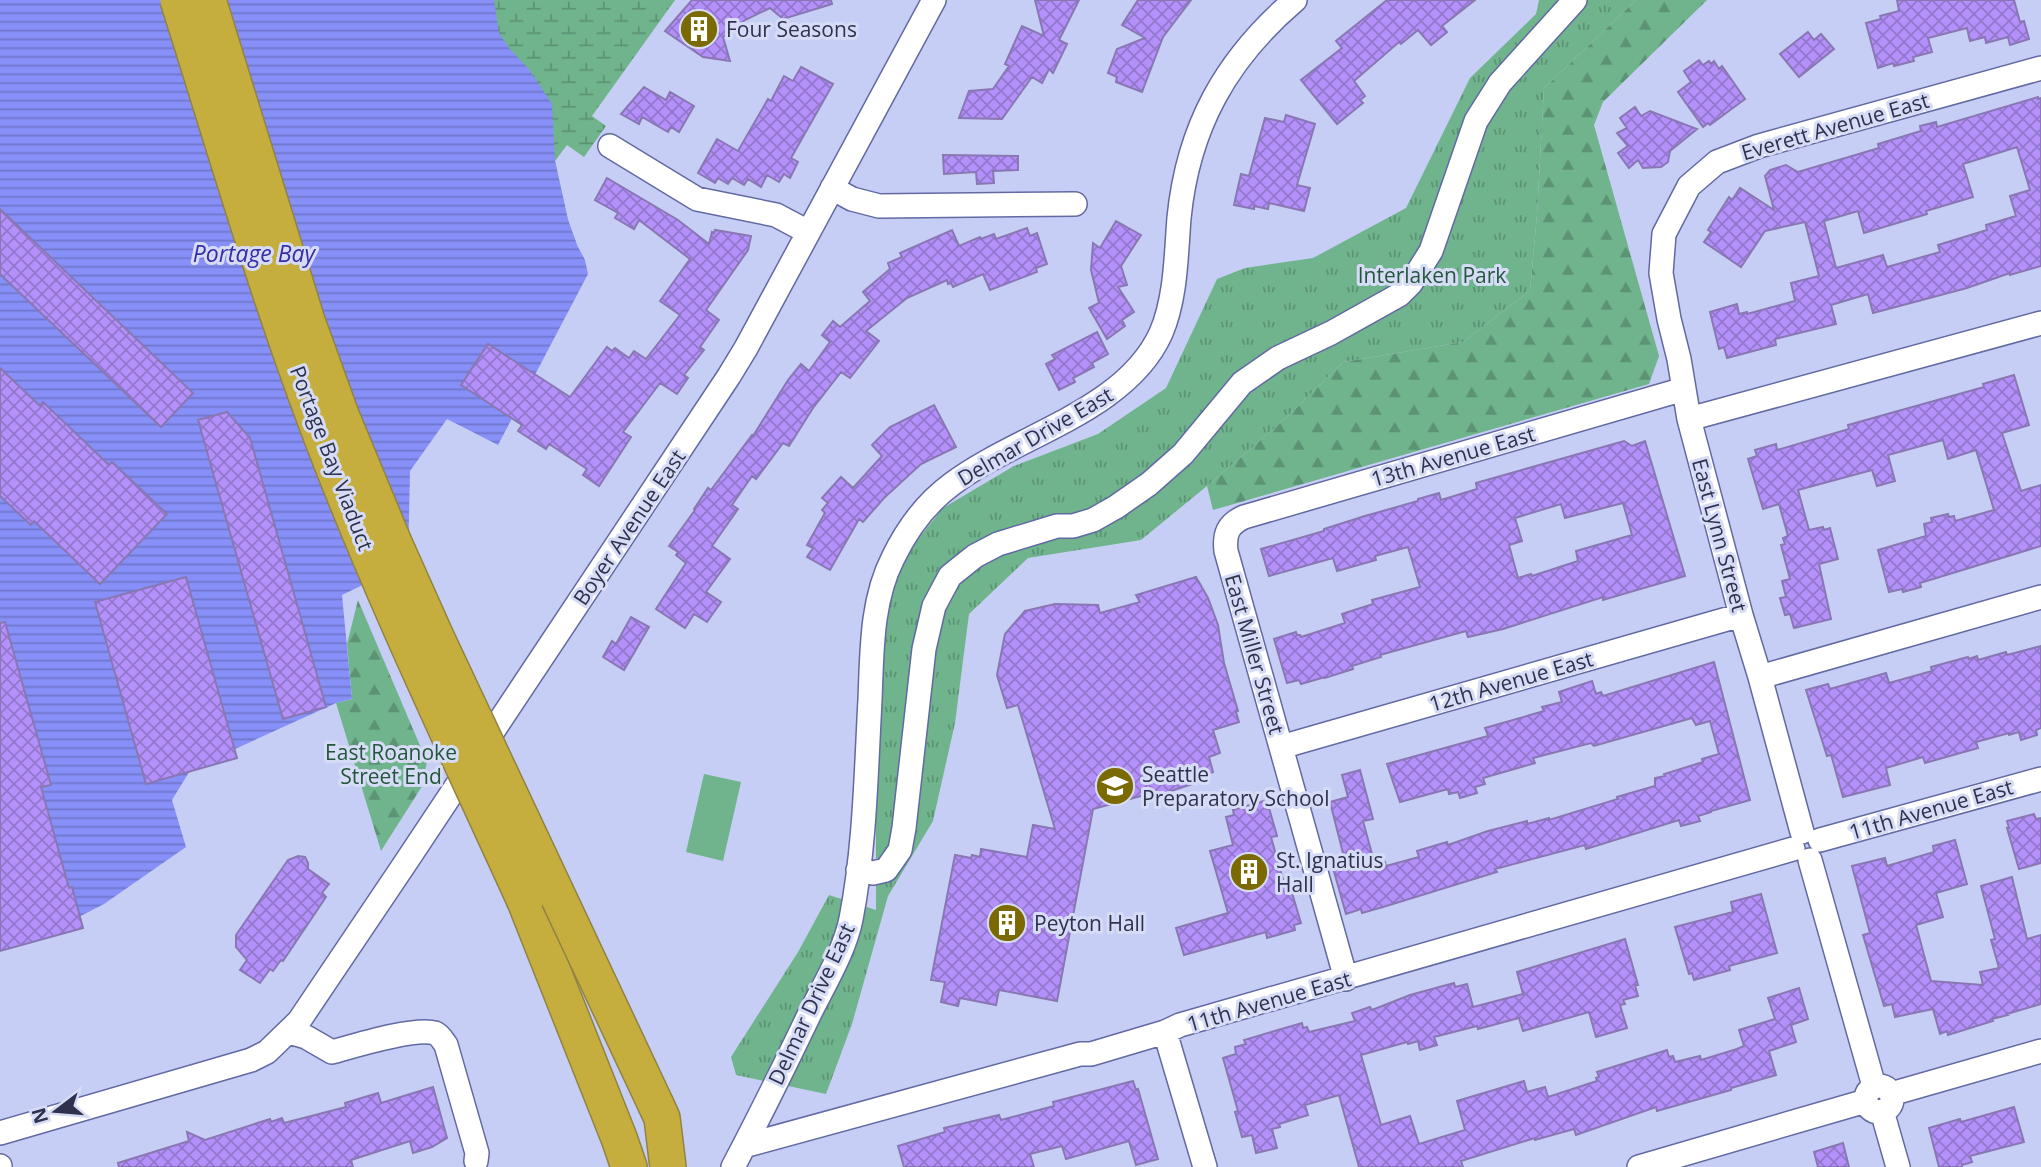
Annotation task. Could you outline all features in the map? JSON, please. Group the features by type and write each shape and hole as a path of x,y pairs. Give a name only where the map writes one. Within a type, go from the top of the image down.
{"highway":[{"name":"Portage Bay Viaduct","path":"178,0 316,421 367,550 525,901 624,1153"},
{"path":"208,0 307,321 341,415 442,650 659,1112 668,1167"}],"street":[{"name":"Boyer Avenue East","path":"0,1133 251,1060 267,1052 299,1021 729,376 934,0"},
{"name":"Delmar Drive East","path":"733,1167 835,961 851,922 863,832 874,627 881,589 891,562 915,521 952,484 1105,396 1130,377 1151,351 1160,335 1171,303 1184,182 1201,124 1233,65 1261,31 1295,0"},
{"path":"858,870 873,873 886,870 900,850 924,649 934,606 950,576 975,556 998,544 1057,526 1073,526 1093,520 1116,507 1149,484 1184,454 1242,383 1278,358 1331,333 1399,295 1411,283 1431,251 1476,121 1500,83 1575,0"},
{"name":"Everett Avenue East","path":"1664,234 1689,187 1717,162 1769,144 2041,68"},
{"path":"610,146 696,199 776,215 808,232"},
{"path":"832,188 852,199 879,206 1075,204"},
{"name":"East Lynn Street","path":"1664,234 1661,273 1689,419 1741,615 1898,1167"},
{"path":"1689,419 2041,323"},
{"name":"13th Avenue East","path":"1227,530 1233,522 1244,517 1684,389"},
{"name":"East Miller Street","path":"1227,530 1226,551 1346,979"},
{"path":"1760,677 2041,597"},
{"name":"12th Avenue East","path":"1281,747 1741,615"},
{"name":"11th Avenue East","path":"744,1146 1080,1054 1091,1054 1184,1024 2041,779"},
{"path":"289,1032 306,1037 332,1052 404,1034 435,1033 446,1045 477,1153 476,1161"},
{"path":"1165,1032 1205,1167"},
{"path":"1639,1167 2041,1051"}],"green space":[{"path":"228,0 675,0 592,116 606,126 584,157 567,145 555,161 568,220 577,245"},
{"name":"Interlaken Park","path":"1539,0 1636,0 1544,88 1530,291 1463,342 1343,362 1286,418 1141,540 1028,558 969,614 955,723 933,821 888,896 852,1024 826,1094 736,1075 731,1057 798,952 829,895 876,910 876,755 886,616 904,556 943,508 1014,466 1098,434 1166,388 1217,279 1245,268 1313,258 1406,208 1470,78 1536,14"},
{"path":"1636,0 1707,0 1603,102 1594,125 1659,356 1649,384 1213,510 1207,486 1286,418 1343,362 1463,342 1530,291 1544,88"},
{"name":"East Roanoke Street End","path":"358,600 427,762 421,788 381,851 336,703 352,699 347,644"},
{"path":"704,774 741,782 723,861 686,852"}],"water":[{"name":"Portage Bay","path":"0,0 494,0 499,33 528,68 552,104 555,161 568,220 588,274 498,445 447,419 410,471 408,563 342,595 352,699 336,703 191,769 172,800 186,847 104,904 34,940 0,951"}],"building":[{"name":"Four Seasons","path":"692,0 831,0 832,4 783,19 770,8 745,20 723,37 730,61 703,57 665,31"},
{"path":"1035,0 1079,0 1059,40 1067,44 1053,73 1049,69 1042,83 1032,77 1002,119 959,118 969,91 993,89 1009,66 1005,64 1022,26 1044,36"},
{"path":"1138,0 1191,0 1163,37 1142,92 1116,82 1117,77 1108,73 1117,49 1145,38 1122,25"},
{"path":"1387,0 1475,0 1442,26 1447,32 1431,45 1418,30 1401,44 1399,42 1354,81 1365,96 1360,100 1363,103 1337,124 1301,80 1342,48 1336,41"},
{"path":"1897,0 2014,0 2020,22 2024,21 2029,39 2010,45 2008,37 1986,43 1985,37 1970,41 1967,28 1928,38 1932,52 1913,57 1914,61 1878,68 1866,23 1899,11"},
{"path":"1808,32 1814,40 1821,34 1834,49 1799,77 1780,54"},
{"path":"1699,60 1703,65 1714,61 1719,69 1722,66 1745,99 1710,125 1708,123 1703,127 1678,92 1691,82 1684,71"},
{"path":"801,67 833,84 791,158 798,162 790,178 784,174 779,182 767,175 761,187 748,179 744,185 732,178 728,184 718,178 715,183 698,173 717,139 738,151 784,76 793,81"},
{"path":"644,87 666,100 670,92 694,106 679,132 671,127 668,132 642,117 639,124 621,114"},
{"path":"2041,98 2041,266 1873,313 1868,294 1831,305 1836,324 1775,339 1776,345 1727,358 1724,347 1719,349 1710,312 1737,304 1739,314 1747,314 1795,301 1791,283 1819,276 1805,222 1765,231 1741,267 1704,242 1711,232 1708,230 1729,197 1732,200 1740,188 1774,210 1765,176 1770,170 1786,165 1798,172 1879,148 1878,144 1921,131 1920,126 1936,122 1937,127","holes":["2017,147 2030,190 2010,196 2016,216 1986,225 1987,230 1938,245 1940,252 1887,267 1883,255 1836,268 1824,221 1858,211 1864,233 1973,197 1963,164"]},
{"path":"1635,107 1641,116 1650,111 1697,129 1670,151 1668,162 1661,167 1643,168 1638,160 1629,168 1618,153 1628,146 1617,133 1627,128 1620,118"},
{"path":"1286,115 1315,124 1297,185 1310,188 1304,211 1269,203 1268,209 1234,205 1241,174 1249,176 1265,118 1284,122"},
{"path":"943,155 1018,156 1018,170 993,171 994,183 977,184 976,172 944,174"},
{"path":"607,178 678,220 709,244 715,230 751,236 748,250 706,310 719,320 700,347 704,350 684,375 688,378 677,394 660,383 623,432 631,437 599,486 583,475 587,469 549,444 546,449 518,431 522,425 461,385 488,344 570,397 607,347 612,351 615,348 629,358 634,351 646,359 680,315 660,301 690,259 639,220 634,229 615,218 618,213 595,200"},
{"path":"0,209 193,393 161,427 0,274"},
{"path":"1116,221 1141,235 1121,266 1127,285 1118,287 1134,312 1122,320 1125,326 1107,339 1089,308 1099,303 1091,270 1093,243 1100,248"},
{"path":"1027,228 1030,236 1037,233 1047,264 1036,268 1037,272 990,290 983,274 953,287 947,280 907,298 866,331 879,341 850,378 841,372 813,408 789,446 783,443 756,479 752,476 732,505 738,509 712,546 730,559 706,592 721,602 707,622 694,614 685,628 656,609 686,563 676,555 678,552 669,546 708,488 711,490 753,436 788,380 801,364 809,371 830,342 822,335 833,321 840,327 870,301 863,292 890,269 888,263 902,257 900,253 952,230 959,246 980,237 981,239 994,234 996,239"},
{"path":"1097,332 1108,354 1092,363 1094,367 1073,378 1075,382 1059,390 1046,364 1055,359 1052,355"},
{"path":"0,368 40,406 43,402 109,465 112,462 167,514 100,584 34,521 31,525 0,496"},
{"path":"2014,375 2029,425 2002,433 2021,491 2041,485 2041,546 1920,583 1921,587 1903,592 1902,589 1889,592 1878,550 1926,536 1924,524 1932,522 1931,518 1948,514 1949,517 1954,516 1955,521 1994,510 1976,450 1948,459 1943,440 1888,455 1895,481 1877,486 1872,470 1798,490 1809,530 1830,528 1838,559 1819,564 1831,619 1794,628 1790,614 1785,615 1780,598 1786,597 1782,581 1790,579 1781,545 1785,544 1783,538 1788,536 1779,504 1763,509 1748,459 1757,456 1755,450 1776,444 1777,450 1849,429 1848,425 1984,387 1983,384"},
{"path":"934,405 956,447 921,464 884,498 863,522 859,519 830,570 807,557 813,548 807,545 825,513 822,510 828,503 822,498 841,477 853,488 882,456 872,445 890,427"},
{"path":"227,412 250,438 326,707 283,719 198,420"},
{"path":"1624,441 1632,446 1645,441 1685,576 1603,600 1603,597 1503,629 1468,637 1466,631 1380,655 1381,657 1352,666 1353,669 1325,678 1301,684 1299,680 1287,683 1274,639 1296,632 1301,637 1345,623 1342,614 1373,604 1372,600 1420,587 1408,547 1337,571 1333,558 1269,576 1261,549 1439,493 1441,500 1477,489 1476,483","holes":["1623,503 1632,535 1576,551 1578,561 1518,578 1509,545 1522,541 1515,518 1561,504 1565,518"]},
{"path":"186,577 237,758 146,784 95,602"},
{"path":"1196,577 1208,598 1218,625 1224,663 1239,722 1213,730 1220,753 1209,757 1213,772 1191,778 1192,784 1153,797 1152,793 1093,809 1057,1001 999,990 996,1005 960,998 958,1006 941,1002 945,982 931,980 955,855 980,857 981,849 1027,857 1033,825 1055,829 1018,705 1007,708 997,675 1005,634 1025,611 1055,604 1098,605 1100,613 1140,602 1136,595"},
{"path":"631,617 649,627 624,670 603,657 612,641 616,644"},
{"path":"5,622 51,785 41,787 83,928 0,951 0,623"},
{"path":"2041,646 2041,728 2036,730 2037,735 2021,740 2019,732 2009,733 1976,742 1978,748 1925,763 1923,757 1886,768 1890,785 1843,797 1831,755 1827,756 1806,690 1828,684 1830,689 1886,673 1889,683 1968,657 1977,656 1978,660"},
{"path":"1714,662 1750,800 1698,816 1700,821 1681,826 1679,820 1586,849 1585,845 1495,869 1497,872 1362,913 1361,909 1346,914 1331,861 1344,857 1330,802 1348,797 1342,775 1360,770 1373,819 1363,821 1375,865 1385,862 1386,866 1419,857 1417,851 1447,842 1448,845 1488,831 1527,821 1527,824 1549,820 1655,786 1655,778 1719,754 1710,721 1696,725 1692,718 1594,746 1591,743 1533,758 1535,763 1483,778 1485,784 1475,787 1477,793 1460,798 1458,792 1449,794 1448,789 1400,802 1387,764 1488,736 1485,728 1544,711 1542,707 1562,702 1559,692 1592,681 1596,694 1601,692 1603,696"},
{"name":"St. Ignatius Hall","path":"1264,801 1266,809 1269,808 1277,836 1271,837 1287,894 1292,893 1301,923 1294,925 1295,930 1267,938 1266,932 1184,955 1176,928 1228,913 1210,851 1233,845 1226,817 1234,815 1233,810"},
{"path":"2034,814 2036,819 2041,818 2041,863 2019,869 2007,821"},
{"path":"1955,840 1967,884 1936,893 1943,917 1916,925 1931,981 1983,985 1980,972 1999,968 1991,940 1995,939 1981,886 2012,877 2027,939 2041,935 2041,1004 1948,1035 1947,1031 1940,1034 1933,1009 1895,1017 1892,1004 1884,1006 1863,935 1870,933 1852,866 1885,858 1887,866 1934,852 1933,846"},
{"path":"298,856 305,857 308,869 329,884 322,893 326,897 283,961 281,960 273,971 270,969 260,983 240,970 247,960 236,947 236,935 288,860"},
{"path":"1761,894 1777,953 1729,966 1730,970 1694,980 1692,973 1689,974 1675,927 1733,912 1731,902"},
{"path":"1625,939 1638,985 1635,985 1638,996 1623,1000 1625,1004 1620,1005 1627,1028 1596,1037 1589,1012 1523,1031 1519,1018 1434,1037 1437,1045 1420,1050 1418,1041 1361,1055 1381,1125 1410,1116 1419,1144 1465,1130 1457,1101 1524,1081 1527,1092 1545,1087 1548,1097 1597,1081 1597,1072 1667,1050 1669,1057 1673,1056 1675,1062 1700,1056 1701,1060 1737,1049 1744,1046 1739,1030 1775,1019 1768,998 1799,988 1808,1019 1791,1025 1796,1042 1769,1051 1776,1075 1657,1111 1656,1107 1576,1135 1574,1129 1535,1138 1461,1161 1463,1167 1359,1167 1339,1095 1305,1105 1308,1115 1279,1124 1280,1127 1272,1129 1277,1148 1256,1153 1252,1135 1242,1137 1235,1112 1238,1111 1223,1058 1236,1054 1235,1047 1246,1044 1244,1040 1302,1023 1303,1028 1307,1027 1309,1032 1355,1021 1352,1013 1370,1007 1372,1010 1410,995 1454,983 1455,987 1467,984 1473,1007 1523,994 1517,972"},
{"path":"1133,1081 1136,1090 1138,1089 1158,1159 1136,1165 1129,1141 1066,1159 1062,1146 1030,1154 1034,1167 904,1167 898,1146 945,1132 944,1128 999,1115 1001,1120 1054,1106 1053,1102"},
{"path":"433,1087 447,1138 432,1147 413,1153 410,1141 351,1160 353,1167 119,1167 118,1163 189,1141 187,1132 205,1140 270,1119 271,1122 282,1118 284,1123 346,1107 345,1103 378,1093 381,1103"},
{"path":"2014,1107 2024,1142 1970,1156 1972,1162 1962,1167 1939,1167 1929,1128"},
{"path":"1843,1143 1849,1167 1818,1167 1814,1152"}],"place":[{"name":"Four Seasons","path":"699,29"},
{"name":"Seattle Preparatory School","path":"1115,786"},
{"name":"St. Ignatius Hall","path":"1249,872"},
{"name":"Peyton Hall","path":"1007,923"}]}
